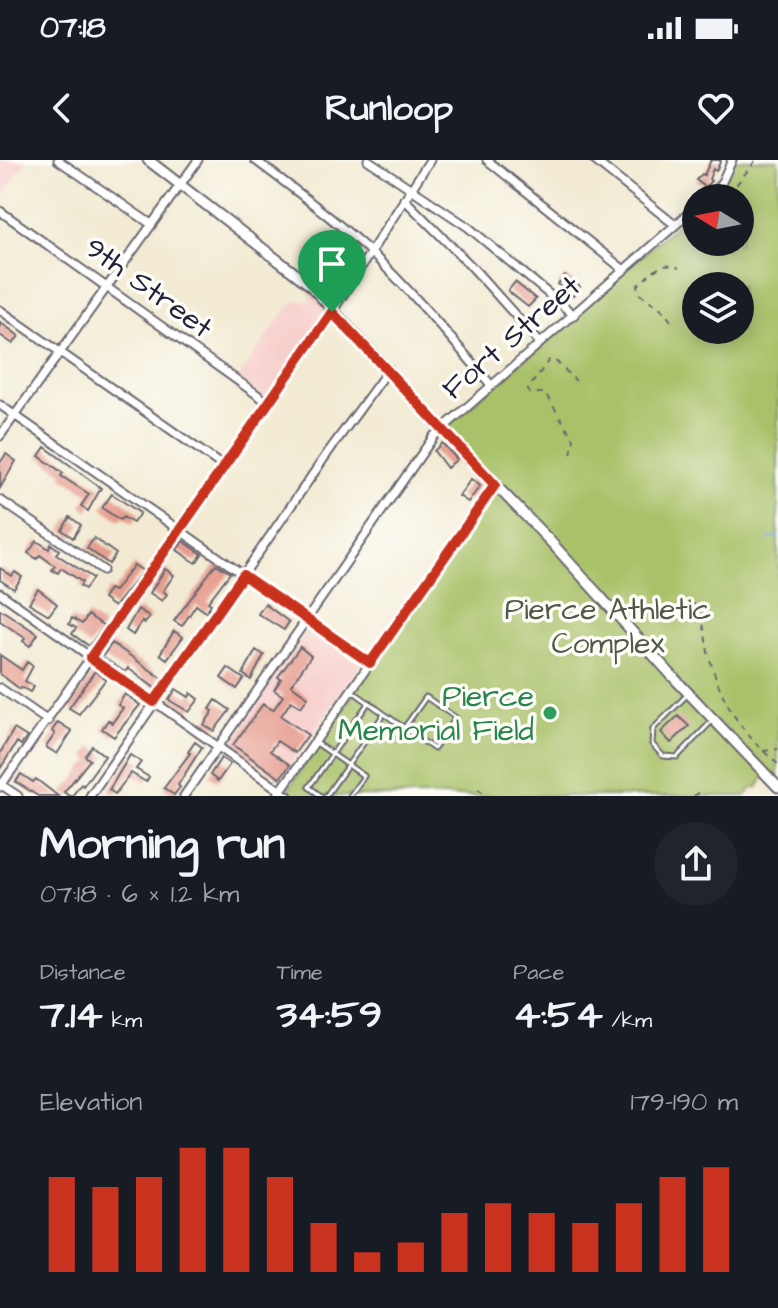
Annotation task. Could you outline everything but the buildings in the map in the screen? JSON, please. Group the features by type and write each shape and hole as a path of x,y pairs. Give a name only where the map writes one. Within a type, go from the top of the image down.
{"street":[{"path":"58,160 151,224"},
{"path":"148,160 310,285 778,787"},
{"path":"0,436 198,160"},
{"path":"255,160 335,221 369,252 491,385"},
{"path":"368,160 468,227 574,315"},
{"path":"18,796 1,785 332,312 430,160"},
{"path":"487,160 624,270"},
{"path":"594,160 675,225"},
{"path":"721,184 732,160"},
{"path":"404,199 473,268 540,343"},
{"name":"9th Street","path":"0,211 269,403"},
{"name":"Fort Street","path":"184,796 441,429 682,219"},
{"path":"0,310 224,467"},
{"path":"90,796 389,369"},
{"path":"0,405 370,663"},
{"path":"0,593 282,794 495,485"},
{"path":"0,500 103,570"},
{"path":"0,688 48,721"}],"lane":[{"path":"351,690 369,702 404,728 434,749 456,718 426,697 404,728"},
{"path":"689,694 653,729 652,744 663,756 677,757 714,720"},
{"path":"369,702 309,787 324,796 385,714"},
{"path":"315,742 364,776 350,796"}],"path":[{"path":"737,184 756,160"},
{"path":"671,321 662,309 640,294 638,285 661,266 671,264 679,268"},
{"path":"571,454 574,439 551,400 545,393 529,393 528,389 549,360 557,362 576,381"},
{"path":"693,603 701,614 708,652 724,701 740,728 778,764"},
{"path":"763,751 778,749"},
{"path":"478,789 488,796"},
{"path":"694,796 700,792"}],"shaded area":[{"path":"0,160 27,160 0,201"},
{"path":"301,283 333,311 270,402 237,379 285,311 297,300 310,302 311,295"},
{"path":"307,630 360,665 280,780 228,745"}],"green space":[{"name":"Pierce Athletic Complex","path":"734,160 778,160 778,784 767,773 758,787 752,788 746,796 292,796 286,792 496,487 444,429 682,219 682,256 754,256 754,184 716,184"}],"waterway":[{"path":"768,539 778,537"}],"place":[{"name":"Pierce Memorial Field","path":"550,713"}],"route":[{"path":"332,312 495,485 370,663 243,575 154,702 90,658 332,312"}]}
